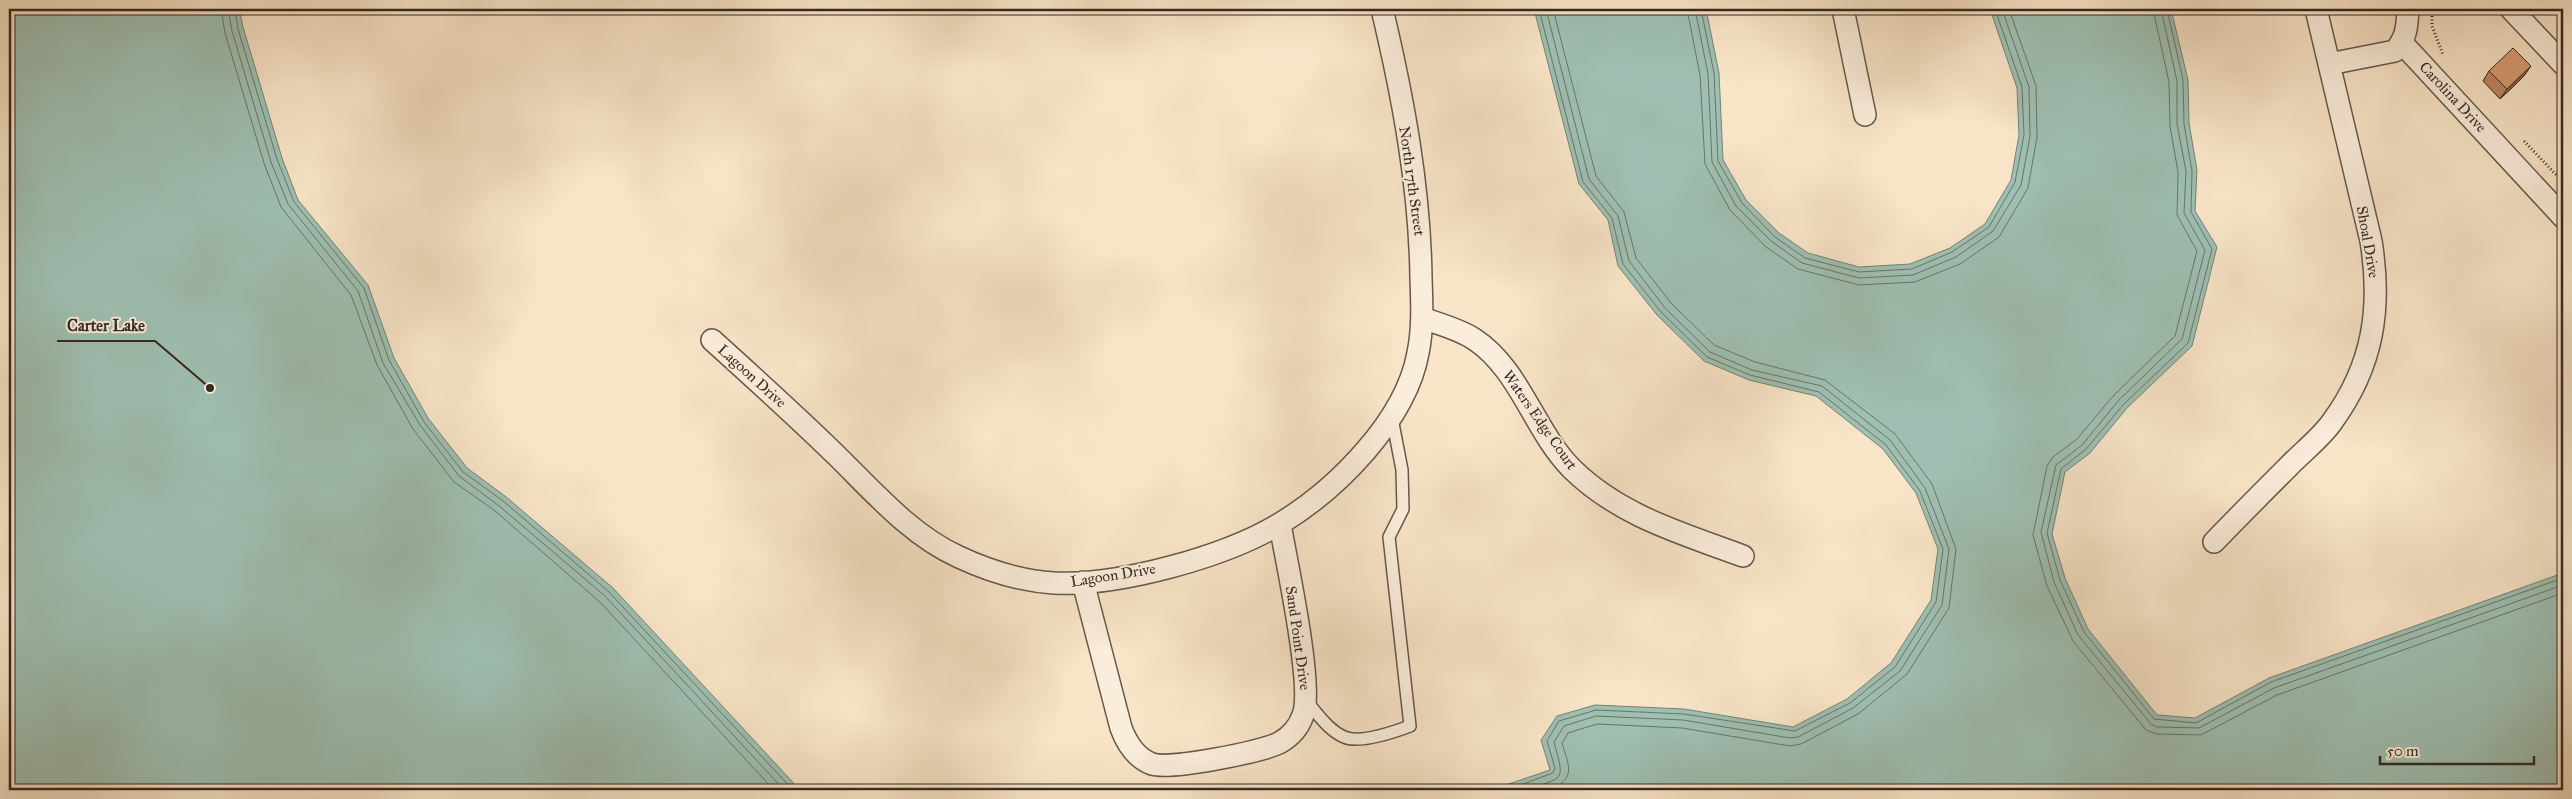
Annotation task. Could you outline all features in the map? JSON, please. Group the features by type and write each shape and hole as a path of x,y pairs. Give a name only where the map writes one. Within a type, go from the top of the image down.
{"street":[{"name":"North 17th Street","path":"1382,9 1393,57 1418,198 1421,230 1422,318 1418,355 1409,383"},
{"path":"1843,9 1865,115"},
{"name":"Shoal Drive","path":"2214,542 2331,423 2354,387 2372,335 2376,308 2376,274 2371,241 2316,9"},
{"path":"2329,64 2395,51 2402,43 2408,28 2408,9"},
{"path":"2511,9 2563,64"},
{"name":"Carolina Drive","path":"2402,43 2504,151 2563,217"},
{"name":"Waters Edge Court","path":"1422,318 1464,333 1490,352 1570,467 1598,493 1626,511 1743,556"},
{"name":"Lagoon Drive","path":"712,340 801,421 891,508 928,539 956,556 1002,574 1054,583 1083,582 1140,574 1199,558 1254,537 1280,524 1306,506 1368,447 1391,416 1409,383"},
{"name":"Sand Point Drive","path":"1083,582 1121,728 1126,740 1138,756 1152,764 1170,766 1264,748 1289,736 1303,715 1307,702 1304,670 1280,524"}],"lane":[{"path":"1307,702 1328,727 1346,738 1383,736 1410,726 1389,536 1404,509 1402,470 1391,416"}],"path":[{"path":"2432,9 2432,26 2444,57"},
{"path":"2523,140 2563,182"}],"water":[{"path":"9,9 239,9 282,158 298,200 368,285 394,358 428,418 467,468 505,496 613,588 800,790 9,790"},
{"path":"1534,9 1706,9 1719,73 1723,160 1746,200 1779,233 1808,253 1859,267 1910,264 1950,248 1985,224 2011,180 2019,135 2017,88 1990,9 2171,9 2188,80 2189,123 2197,170 2195,211 2217,247 2192,346 2127,408 2090,453 2065,472 2052,534 2065,578 2088,629 2157,715 2195,718 2269,678 2563,573 2563,790 1491,790 1550,770 1541,740 1557,716 1595,705 1684,709 1793,727 1847,699 1891,663 1931,600 1938,549 1916,493 1883,449 1816,396 1749,380 1704,361 1657,315 1618,266 1608,220 1579,184"}],"building":[{"path":"2513,48 2531,66 2507,89 2489,71"}],"place":[{"name":"Carter Lake","path":"210,388"}]}
